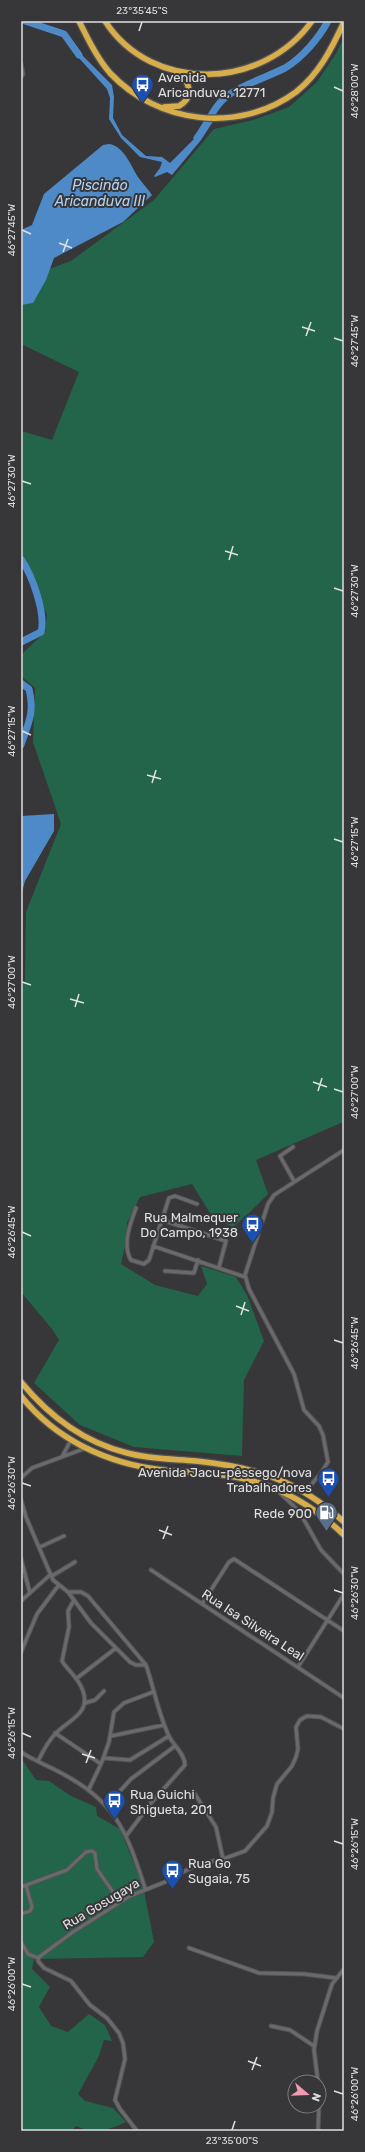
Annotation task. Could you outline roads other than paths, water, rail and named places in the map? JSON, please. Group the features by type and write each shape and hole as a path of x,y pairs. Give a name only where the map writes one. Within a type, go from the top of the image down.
{"highway":[{"path":"78,21 92,48 110,73 129,90 158,107 183,115 201,118 218,118 253,114 280,102 297,91 321,66 344,22"},
{"path":"104,21 115,36 134,52 179,74 187,82 189,90 188,97 182,104 176,107 158,107"},
{"path":"169,69 204,75 233,73 252,67 265,62 282,51 296,40 312,21"},
{"path":"21,1382 40,1404 55,1417 87,1438 106,1446 144,1457 244,1467 276,1477 305,1492 344,1522"},
{"path":"21,1396 39,1416 71,1440 86,1448 132,1465 164,1471 230,1476 272,1488 312,1509 344,1535"}],"street":[{"path":"21,64 22,76"},
{"path":"293,1147 280,1156 294,1181"},
{"path":"305,1492 322,1473 328,1462 323,1435 319,1426 304,1410 295,1375 245,1277 271,1199 278,1191 344,1150"},
{"path":"136,1208 127,1237 130,1259 133,1262 146,1264 171,1197 181,1198 197,1204"},
{"path":"162,1220 225,1240 226,1242 219,1267"},
{"path":"153,1246 245,1277"},
{"path":"166,1271 194,1273 198,1260"},
{"path":"62,1457 71,1440"},
{"path":"21,1478 32,1468 86,1448"},
{"path":"272,1488 299,1511 315,1542 344,1574"},
{"path":"21,1500 26,1517 51,1575 58,1586 68,1592 96,1629 133,1665 146,1665"},
{"path":"40,1547 64,1536"},
{"path":"21,1559 30,1593"},
{"path":"202,1604 231,1559 235,1560 344,1631"},
{"path":"21,1601 51,1575 75,1562"},
{"name":"Rua Isa Silveira Leal","path":"151,1570 344,1698"},
{"path":"21,1652 37,1614 58,1586"},
{"path":"68,1592 81,1592 88,1596 146,1665 164,1725 169,1736 184,1759 185,1765 151,1803 126,1836"},
{"path":"298,1667 344,1594"},
{"path":"38,1761 55,1734 75,1718 83,1709 85,1703 83,1690 77,1678 62,1662 62,1655 69,1627 68,1611 74,1600"},
{"path":"77,1678 116,1648"},
{"path":"85,1703 95,1700 104,1691"},
{"path":"88,1789 104,1758 111,1736 113,1715 116,1709 130,1700 153,1692"},
{"name":"Rua Gosugaya","path":"38,1958 47,1950 120,1902 145,1888 165,1882 196,1865 224,1859 245,1851 267,1826 272,1812 273,1798 277,1784 292,1766 296,1757 296,1727 300,1720 307,1716 321,1717 344,1729"},
{"path":"111,1736 164,1725"},
{"path":"55,1734 101,1764"},
{"path":"104,1758 130,1760 169,1736"},
{"path":"107,1804 131,1779 175,1746"},
{"path":"21,1752 88,1789 107,1804 126,1836 145,1888"},
{"path":"193,1791 218,1830 224,1859"},
{"path":"21,1887 67,1870 86,1852 92,1850 95,1853 97,1869 100,1875 120,1902"},
{"path":"21,1914 30,1911 32,1907 26,1885"},
{"path":"21,1942 28,1954 38,1958 38,1961 44,1968 71,1980 90,2005 106,2018 119,2033 123,2043 125,2059 115,2100 137,2131"},
{"path":"188,1948 260,1973 304,1974 336,1978"},
{"path":"317,2074 314,2046 329,1991 336,1978 344,1969"},
{"path":"271,2026 290,2030 314,2046"},
{"path":"318,2131 319,2114"}],"water":[{"path":"74,47 112,85 114,97 113,118 122,135 146,156 162,157 170,163 204,129 208,120 214,120 201,140 172,175 167,172 155,177 154,176 160,168 162,162 140,157 121,138 109,119 110,98 107,89 78,57"},
{"name":"Piscinão Aricanduva III","path":"109,144 119,148 123,152 138,177 152,195 123,222 54,258 46,280 33,303 21,305 21,230 32,225 44,194 103,145"},
{"path":"54,814 54,831 25,881 21,896 21,816"}],"waterway":[{"path":"25,21 64,34 79,55"},
{"path":"197,138 215,109 224,98 243,87 285,68 298,59 310,47 328,21"},
{"path":"21,559 37,594 42,615 41,632 21,642"},
{"path":"21,683 29,689 31,697 30,718 21,745"}],"place":[{"name":"Avenida Aricanduva, 12771","path":"143,104"},
{"name":"Rua Malmequer Do Campo, 1938","path":"253,1244"},
{"name":"Avenida Jacu-pêssego/nova Trabalhadores","path":"328,1498"},
{"name":"Rede 900","path":"327,1532"},
{"name":"Rua Guichi Shigueta, 201","path":"115,1820"},
{"name":"Rua Go Sugaia, 75","path":"172,1890"}]}
